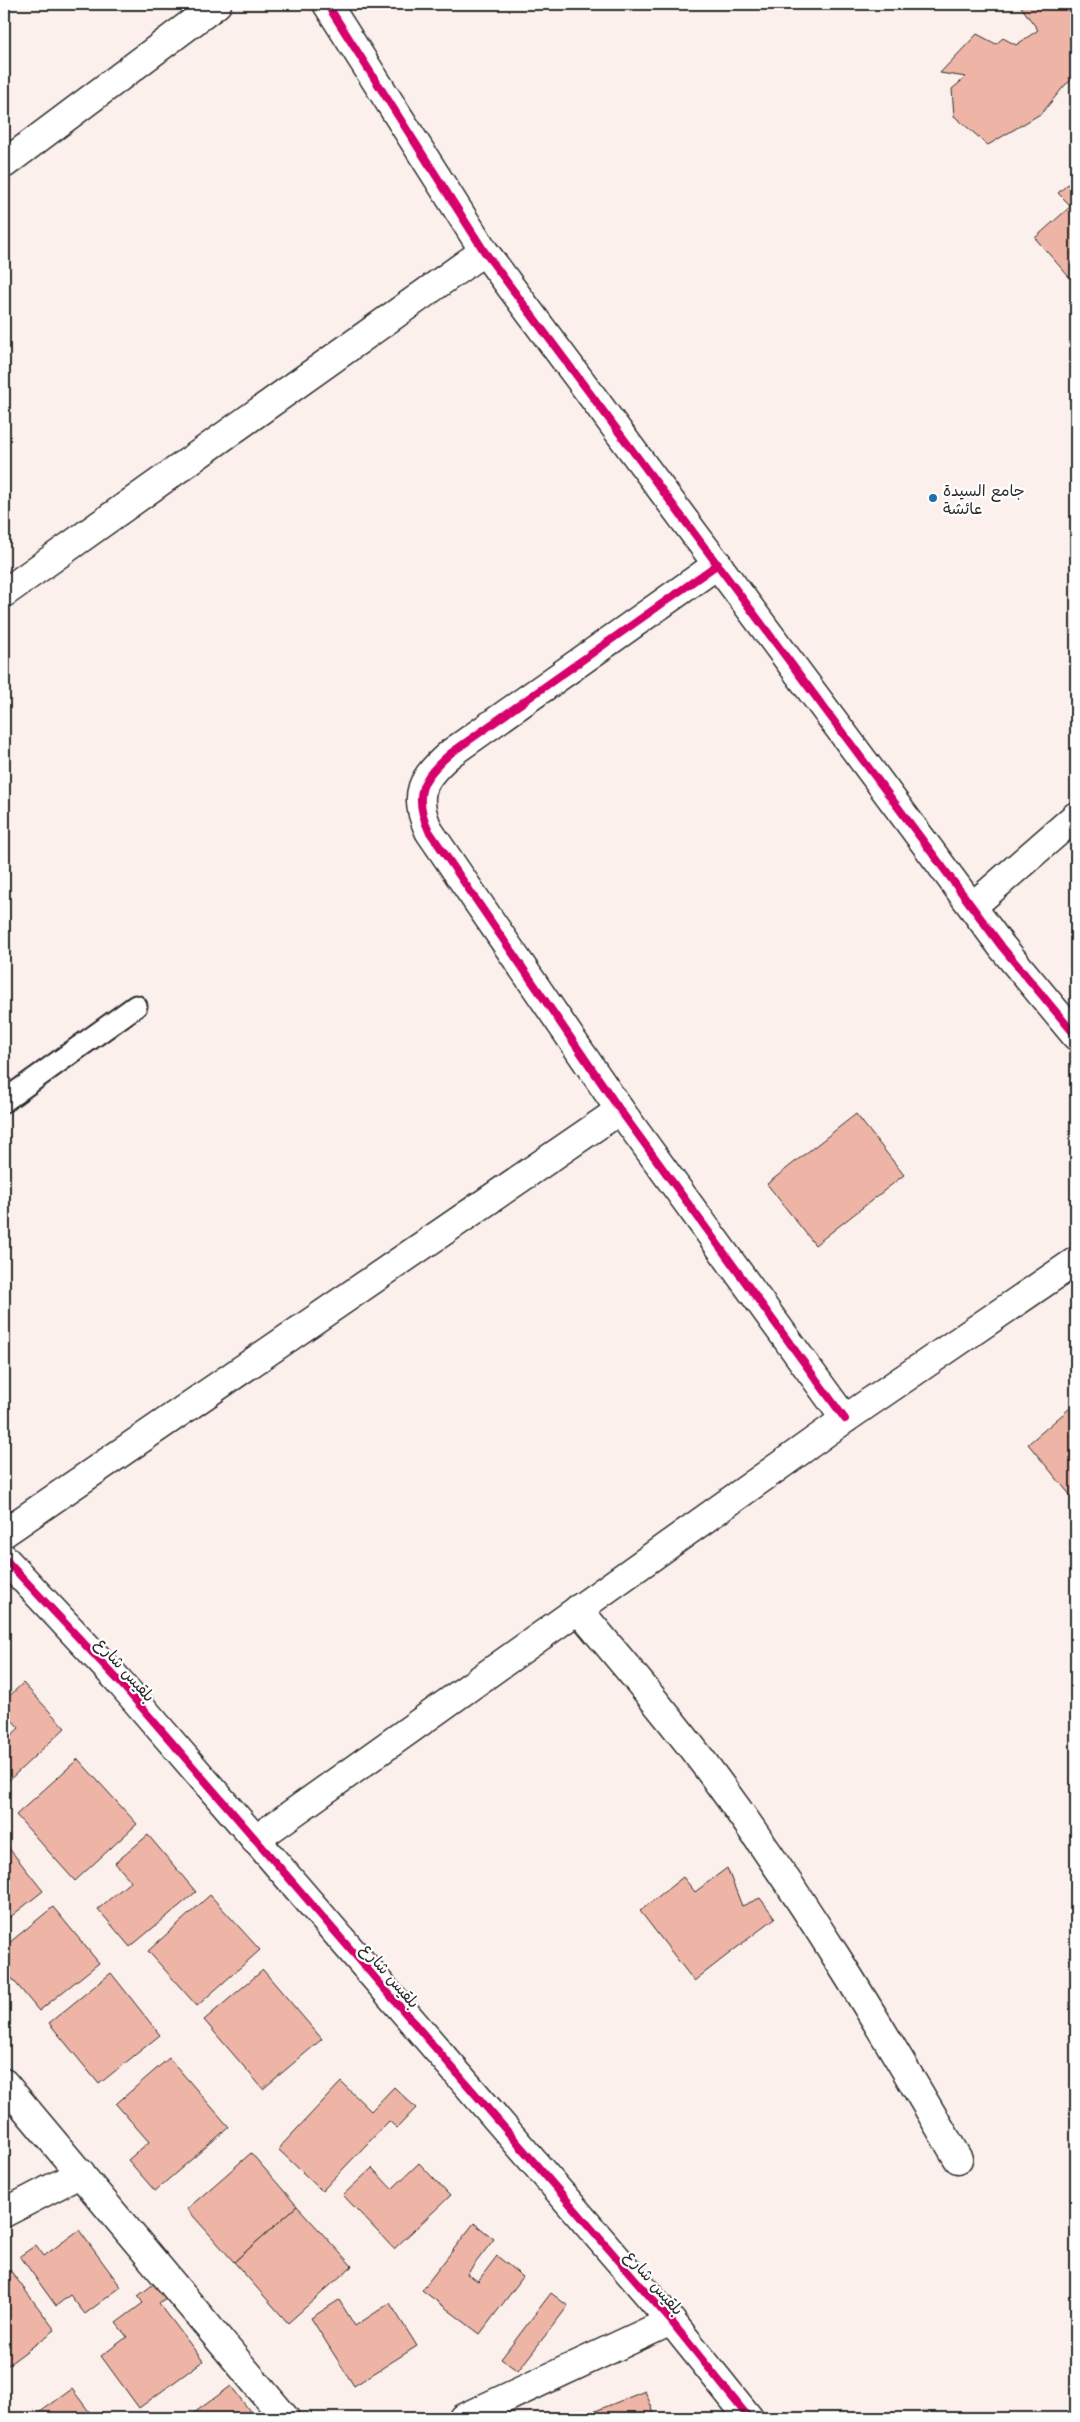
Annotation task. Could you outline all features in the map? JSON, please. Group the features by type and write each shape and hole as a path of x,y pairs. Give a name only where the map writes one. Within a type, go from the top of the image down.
{"street":[{"path":"4,164 218,4"},
{"path":"328,4 484,251 1002,947 1076,1036"},
{"path":"4,593 484,251"},
{"path":"718,564 451,753 436,766 421,789 420,813 428,831 620,1110 845,1419"},
{"path":"973,906 1076,816"},
{"path":"4,1532 620,1110"},
{"path":"255,1840 845,1419 1076,1262"},
{"name":"بلقيس شارع","path":"4,1558 118,1680 671,2321 749,2418"},
{"path":"578,1609 711,1772 763,1845 821,1930 883,2029 958,2159"},
{"path":"4,2083 285,2418"},
{"path":"4,2213 81,2173"},
{"path":"463,2418 671,2321"}],"lane":[{"path":"4,1102 136,1006"}],"building":[{"path":"1019,4 1076,4 1076,77 1065,85 1042,113 988,145 954,116 952,89 966,77 940,73 977,34 996,44 1003,38 1016,45 1038,30"},
{"path":"1076,177 1076,285 1035,238 1071,206 1058,193"},
{"path":"856,1114 904,1175 815,1245 767,1184"},
{"path":"1076,1403 1076,1502 1028,1444"},
{"path":"23,1683 65,1728 6,1783 4,1780 4,1742 19,1728 4,1711 4,1701"},
{"path":"78,1759 137,1824 75,1881 16,1815"},
{"path":"148,1835 196,1892 130,1947 98,1909 131,1881 115,1863"},
{"path":"4,1842 43,1891 4,1922"},
{"path":"727,1868 742,1906 760,1898 775,1918 694,1981 640,1911 683,1877 695,1892"},
{"path":"210,1895 260,1950 197,2006 148,1951"},
{"path":"53,1907 99,1963 39,2011 4,1969 4,1947"},
{"path":"263,1970 322,2039 263,2089 204,2020"},
{"path":"111,1973 160,2035 99,2084 49,2023"},
{"path":"169,2058 229,2127 155,2191 128,2160 149,2142 116,2104"},
{"path":"341,2082 371,2111 394,2087 416,2108 397,2128 389,2121 322,2191 278,2149"},
{"path":"251,2153 297,2206 234,2262 187,2209"},
{"path":"419,2163 450,2196 394,2249 343,2195 372,2168 392,2189"},
{"path":"297,2206 352,2266 288,2323 234,2262"},
{"path":"474,2223 494,2239 467,2274 478,2281 497,2256 523,2277 480,2334 422,2290"},
{"path":"79,2230 121,2287 85,2314 70,2295 56,2306 20,2256 36,2245 44,2256"},
{"path":"10,2270 55,2330 4,2368 4,2275"},
{"path":"155,2283 167,2297 159,2303 203,2361 139,2408 101,2356 127,2337 116,2323 143,2303 138,2296"},
{"path":"551,2293 568,2306 518,2371 501,2359"},
{"path":"339,2300 355,2326 390,2303 417,2346 354,2386 311,2318"},
{"path":"231,2386 255,2418 187,2418"},
{"path":"72,2389 94,2418 32,2418"},
{"path":"645,2391 656,2418 578,2418"}],"cycle path":[{"path":"327,4 484,251 1002,947 1076,1036"},
{"path":"718,564 451,753 427,779 421,797 421,807 429,831 620,1110 845,1419"},
{"path":"4,1558 118,1680 671,2321 749,2418"}],"place":[{"name":"جامع السيدة عائشة","path":"933,498"}]}
